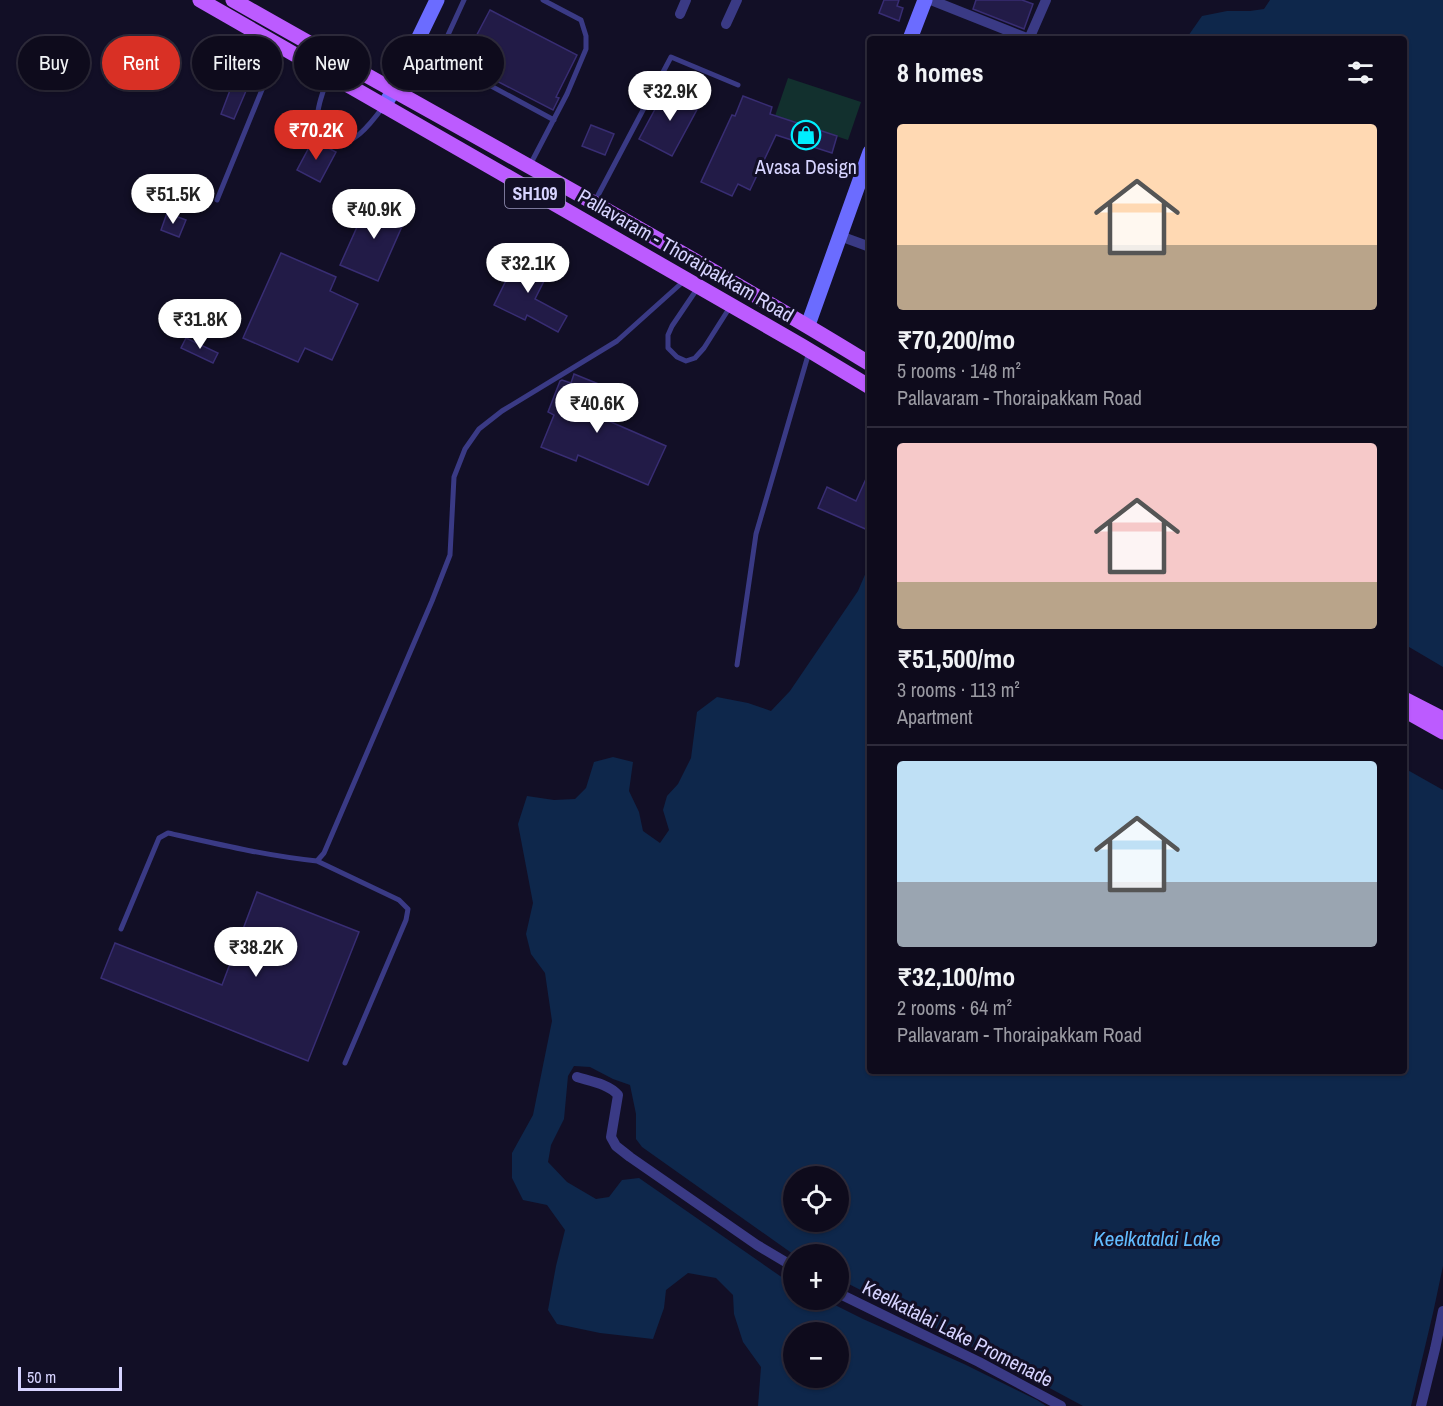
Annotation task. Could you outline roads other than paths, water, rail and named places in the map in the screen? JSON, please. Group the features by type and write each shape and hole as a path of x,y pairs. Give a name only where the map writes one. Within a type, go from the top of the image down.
{"main road":[{"name":"Pallavaram - Thoraipakkam Road","path":"200,0 262,36"},
{"name":"Pallavaram - Thoraipakkam Road","path":"233,0 530,166 808,325 867,362"},
{"name":"Pallavaram - Thoraipakkam Road","path":"356,90 867,385"},
{"path":"1407,701 1443,719"},
{"path":"1407,712 1443,732"}],"street":[{"path":"384,106 437,0"},
{"path":"680,14 686,0"},
{"path":"726,24 737,0"},
{"path":"911,36 925,0"},
{"path":"931,0 1021,36"},
{"path":"1030,36 1046,0"},
{"path":"808,325 867,160"},
{"path":"840,236 867,246"},
{"path":"577,1077 606,1086 618,1095 611,1137 616,1146 757,1245 783,1260"},
{"name":"Keelkatalai Lake Promenade","path":"849,1298 979,1362 1061,1406"},
{"path":"1421,1406 1443,1311"}],"lane":[{"path":"464,0 442,48 444,57 454,66 554,120"},
{"path":"530,166 567,94 586,49 581,20 543,0"},
{"path":"594,203 671,57 738,85"},
{"path":"217,200 261,90"},
{"path":"324,90 317,122 322,138 329,142 345,144 370,125 384,106"},
{"path":"693,283 668,335 668,348 677,357 686,361 695,358 704,348 731,305"},
{"path":"317,861 324,854 328,845 450,555 453,477 465,449 479,429 502,411 617,341 693,283"},
{"path":"737,665 756,534 809,350"},
{"path":"121,929 159,838 168,833 252,851 317,861 399,900 408,909 406,920 345,1062"}],"water":[{"path":"1270,0 1443,0 1443,667 1407,646 1407,36 1188,36 1202,16 1227,11 1264,9"},
{"name":"Keelkatalai Lake","path":"867,570 867,1074 1407,1074 1407,770 1443,790 1443,1266 1411,1406 1083,1406 849,1284 849,1244 783,1244 783,1247 642,1147 636,1139 636,1114 630,1085 590,1067 574,1066 568,1076 564,1119 551,1145 548,1162 567,1182 596,1199 609,1197 622,1180 639,1178 783,1278 783,1310 845,1310 964,1364 1046,1406 758,1406 761,1367 743,1342 734,1314 733,1295 716,1278 688,1273 666,1290 664,1308 653,1339 600,1333 557,1324 548,1310 565,1230 547,1205 523,1200 512,1178 512,1153 533,1115 552,1021 545,973 531,954 526,934 533,903 518,824 527,796 554,800 575,799 586,788 594,762 613,757 633,762 629,791 639,812 643,831 660,843 669,830 663,810 667,796 678,784 691,758 697,712 717,697 748,703 771,711 790,691 858,591"}],"place":[{"name":"Avasa Design","path":"806,135"}]}
